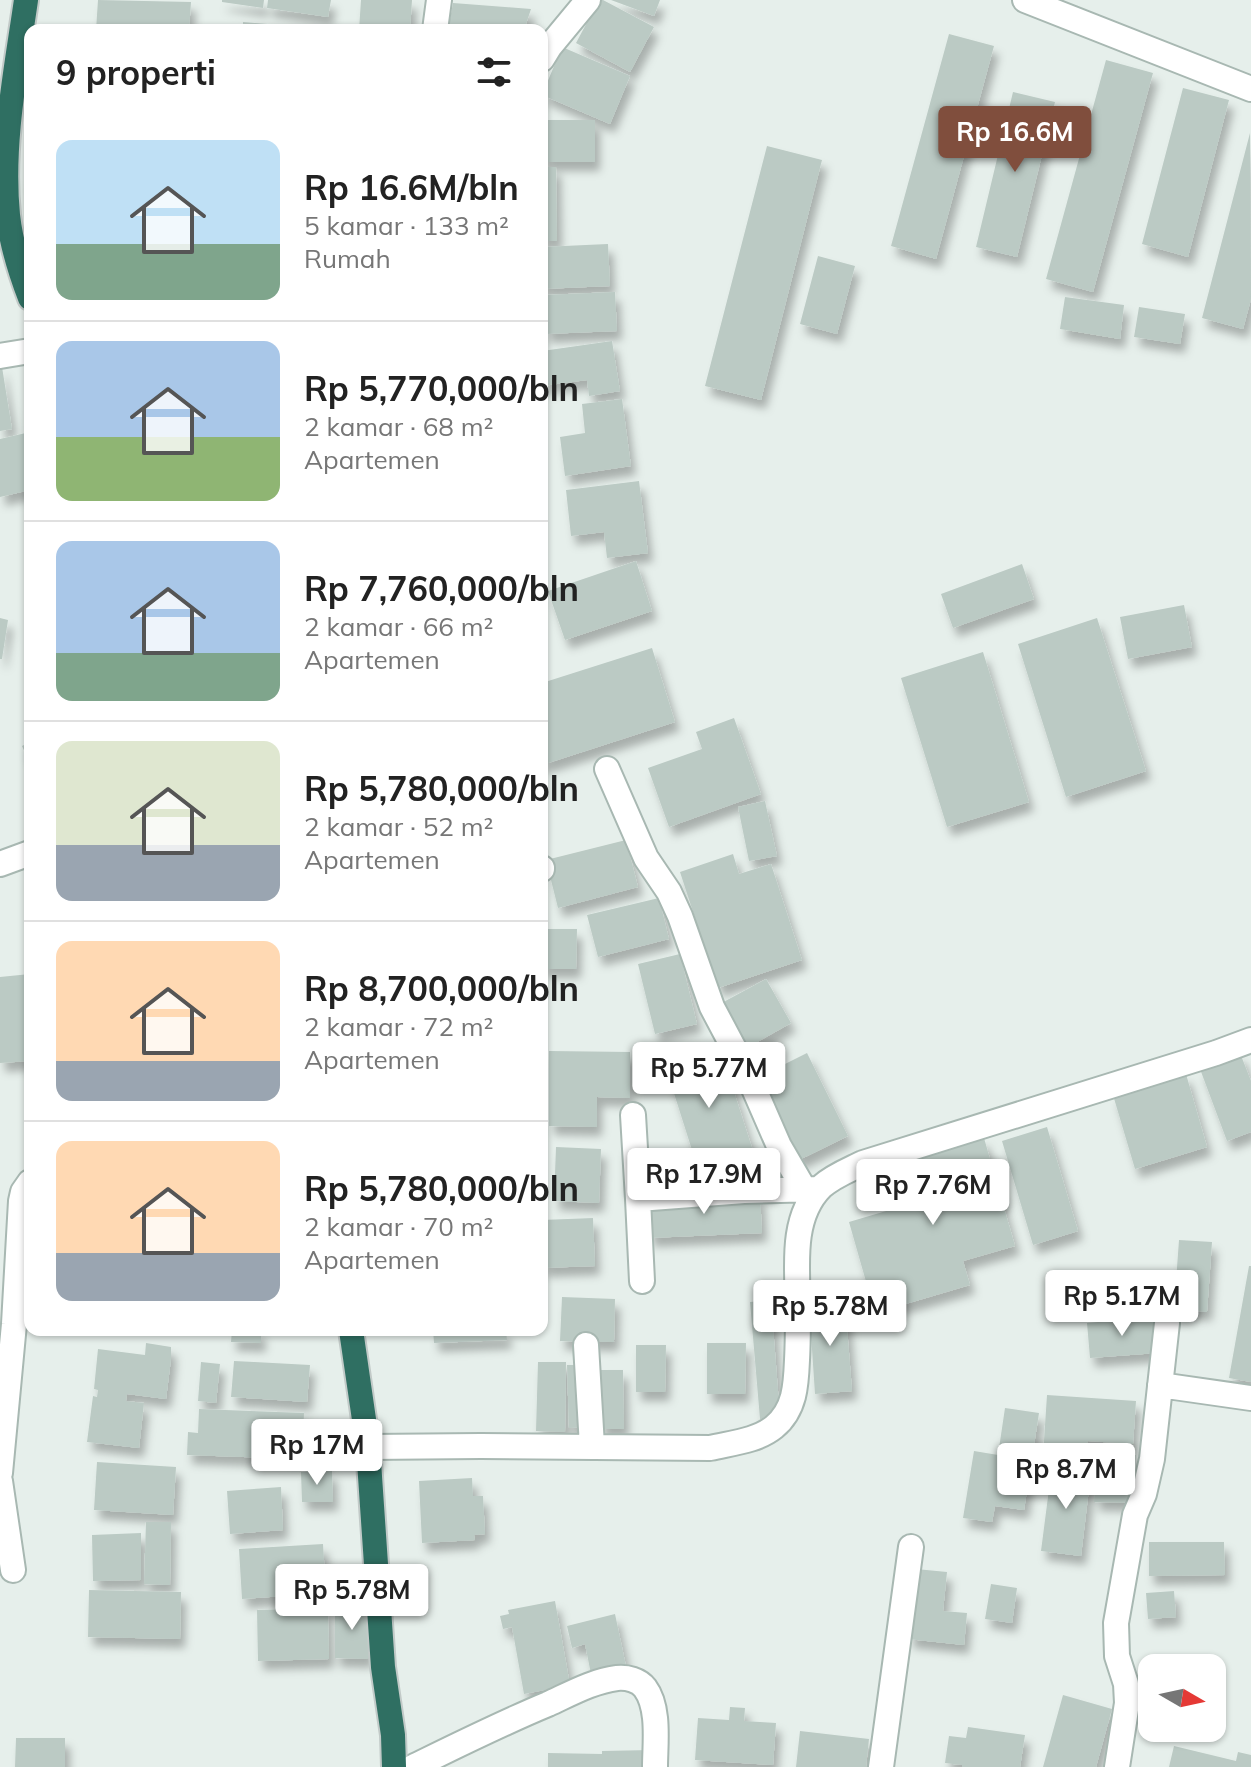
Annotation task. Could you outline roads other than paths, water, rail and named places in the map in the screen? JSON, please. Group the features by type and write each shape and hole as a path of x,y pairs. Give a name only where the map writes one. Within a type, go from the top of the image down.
{"highway":[{"path":"24,282 8,216 4,138 26,0"},
{"path":"352,1336 368,1447 383,1667 393,1735 394,1767"}],"street":[{"path":"436,24 439,0"},
{"path":"548,49 588,0"},
{"path":"1025,0 1251,89"},
{"path":"0,356 24,352"},
{"path":"607,769 646,858 669,892 680,916 712,1007 748,1075 779,1146 812,1189"},
{"path":"0,864 24,855"},
{"path":"638,1199 812,1189 863,1163 1251,1040"},
{"path":"633,1115 642,1281"},
{"path":"368,1447 710,1448 745,1441 771,1430 789,1410 795,1384 797,1244 812,1189"},
{"path":"0,1473 24,1191"},
{"path":"1117,1767 1127,1703 1126,1684 1117,1656 1116,1623 1135,1515 1144,1494 1152,1459 1167,1323"},
{"path":"586,1345 592,1446"},
{"path":"1160,1385 1251,1398"},
{"path":"0,1481 13,1570"},
{"path":"881,1767 911,1547"},
{"path":"413,1767 488,1729 596,1683 620,1678 638,1682 646,1689 650,1699 654,1713 655,1767"}]}
